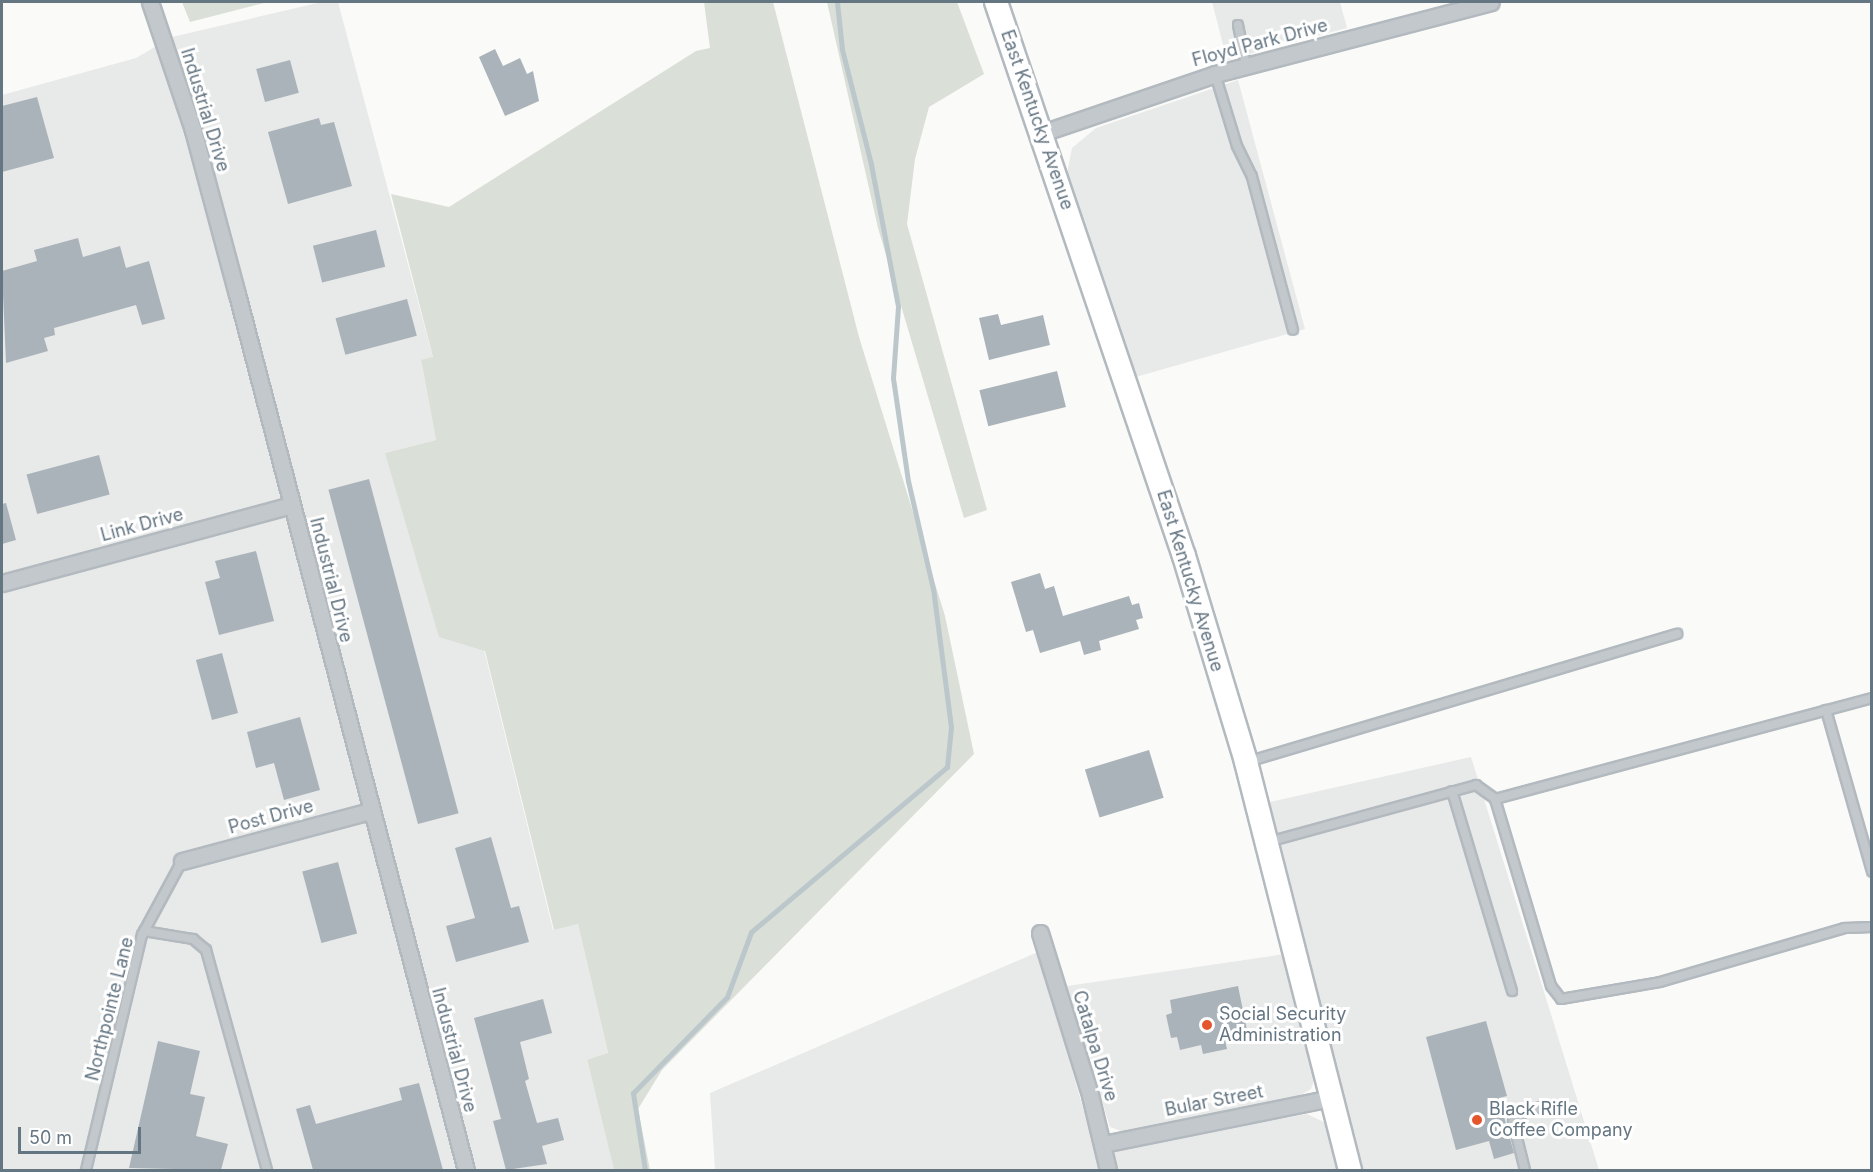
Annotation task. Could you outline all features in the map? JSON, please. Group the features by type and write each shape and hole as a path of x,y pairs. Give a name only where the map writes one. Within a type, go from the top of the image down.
{"street":[{"name":"Industrial Drive","path":"150,2 193,130 466,1170"},
{"name":"East Kentucky Avenue","path":"996,2 1184,556 1246,762 1350,1170"},
{"name":"Floyd Park Drive","path":"1042,133 1215,74 1491,2"},
{"name":"Link Drive","path":"2,583 292,505"},
{"name":"Post Drive","path":"182,861 370,811"},
{"name":"Catalpa Drive","path":"1040,933 1103,1144 1108,1170"},
{"name":"Bular Street","path":"1103,1144 1332,1098"}],"lane":[{"path":"1238,25 1246,65"},
{"path":"1215,74 1237,146 1252,177 1293,330"},
{"path":"1246,762 1677,634"},
{"path":"1495,799 1872,698"},
{"path":"1826,711 1872,872"},
{"path":"1267,843 1476,785 1495,799 1551,986 1561,999 1660,982 1845,928 1872,927"},
{"path":"1452,792 1512,991"},
{"name":"Northpointe Lane","path":"86,1170 144,931 182,861"},
{"path":"144,931 193,939 206,950 267,1170"},
{"path":"1525,1170 1513,1122 1522,1113 1548,1105"}],"shaded area":[{"path":"182,2 268,2 190,22"},
{"path":"322,2 338,2 433,358 421,361 436,440 385,453 484,650 553,930 578,924 608,1054 587,1061 614,1170 2,1170 2,95 136,58 172,37"},
{"path":"704,2 773,2 859,337 945,616 974,754 662,1070 638,1109 650,1170 614,1170 587,1060 608,1053 578,924 554,930 485,651 439,637 385,453 436,440 421,360 433,357 391,194 449,207 696,51 710,48"},
{"path":"827,2 957,2 984,74 929,107 915,159 907,224 987,510 964,518 878,228"},
{"path":"1212,2 1340,2 1347,28 1227,60"},
{"path":"1238,80 1305,329 1132,378 1066,179 1072,148 1096,128"},
{"path":"1471,757 1599,1170 1361,1170 1265,803"},
{"path":"1038,952 1096,1153 1307,1114 1326,1123 1341,1170 715,1170 710,1093"},
{"path":"1285,954 1316,1075 1311,1089 1297,1097 1124,1132 1110,1127 1067,986"}],"building":[{"path":"495,49 503,66 520,58 527,74 533,71 539,101 505,116 479,57"},
{"path":"290,60 299,93 265,102 256,69"},
{"path":"37,97 54,158 2,172 2,106"},
{"path":"319,118 321,125 334,122 352,186 288,204 268,132"},
{"path":"376,230 385,267 322,283 313,246"},
{"path":"78,238 83,257 120,246 126,268 149,261 165,319 142,325 136,305 54,328 55,335 44,338 48,351 6,363 2,271 37,261 34,250"},
{"path":"407,299 417,336 345,355 336,318"},
{"path":"998,314 1001,325 1043,315 1050,345 989,360 979,318"},
{"path":"1057,371 1066,407 988,426 979,390"},
{"path":"99,455 110,495 37,514 27,474"},
{"path":"369,479 459,813 418,824 328,490"},
{"path":"6,503 16,540 2,544 2,504"},
{"path":"256,551 274,621 219,635 205,582 220,578 215,561"},
{"path":"1040,573 1045,589 1054,586 1063,616 1129,596 1132,605 1139,603 1143,618 1136,620 1139,629 1099,641 1101,650 1084,655 1080,641 1040,653 1033,630 1026,632 1011,582"},
{"path":"222,653 238,713 212,720 196,660"},
{"path":"300,717 320,790 284,800 274,763 256,768 247,732"},
{"path":"1149,750 1164,798 1100,817 1085,770"},
{"path":"491,837 511,908 519,906 529,942 456,962 446,926 475,918 455,848"},
{"path":"338,862 357,933 321,943 302,872"},
{"name":"Social Security Administration","path":"1238,986 1248,1035 1225,1040 1227,1049 1203,1054 1201,1045 1180,1050 1177,1037 1171,1038 1166,1015 1172,1013 1170,1000"},
{"path":"543,999 552,1033 520,1042 529,1079 525,1081 537,1123 558,1118 564,1140 542,1146 547,1164 506,1170 493,1121 501,1119 474,1018"},
{"path":"1486,1021 1507,1096 1499,1098 1514,1153 1494,1159 1489,1141 1456,1150 1426,1037"},
{"path":"158,1041 200,1051 190,1094 205,1097 196,1136 228,1144 221,1170 129,1168"},
{"path":"419,1083 443,1170 313,1170 296,1109 310,1105 316,1124 402,1100 399,1088"}],"waterway":[{"path":"645,1170 633,1093 727,997 751,932 947,767 951,727 933,589 908,481 893,378 898,306 871,164 842,49 837,2"}],"place":[{"name":"Social Security Administration","path":"1207,1025"},
{"name":"Black Rifle Coffee Company","path":"1477,1120"}]}
